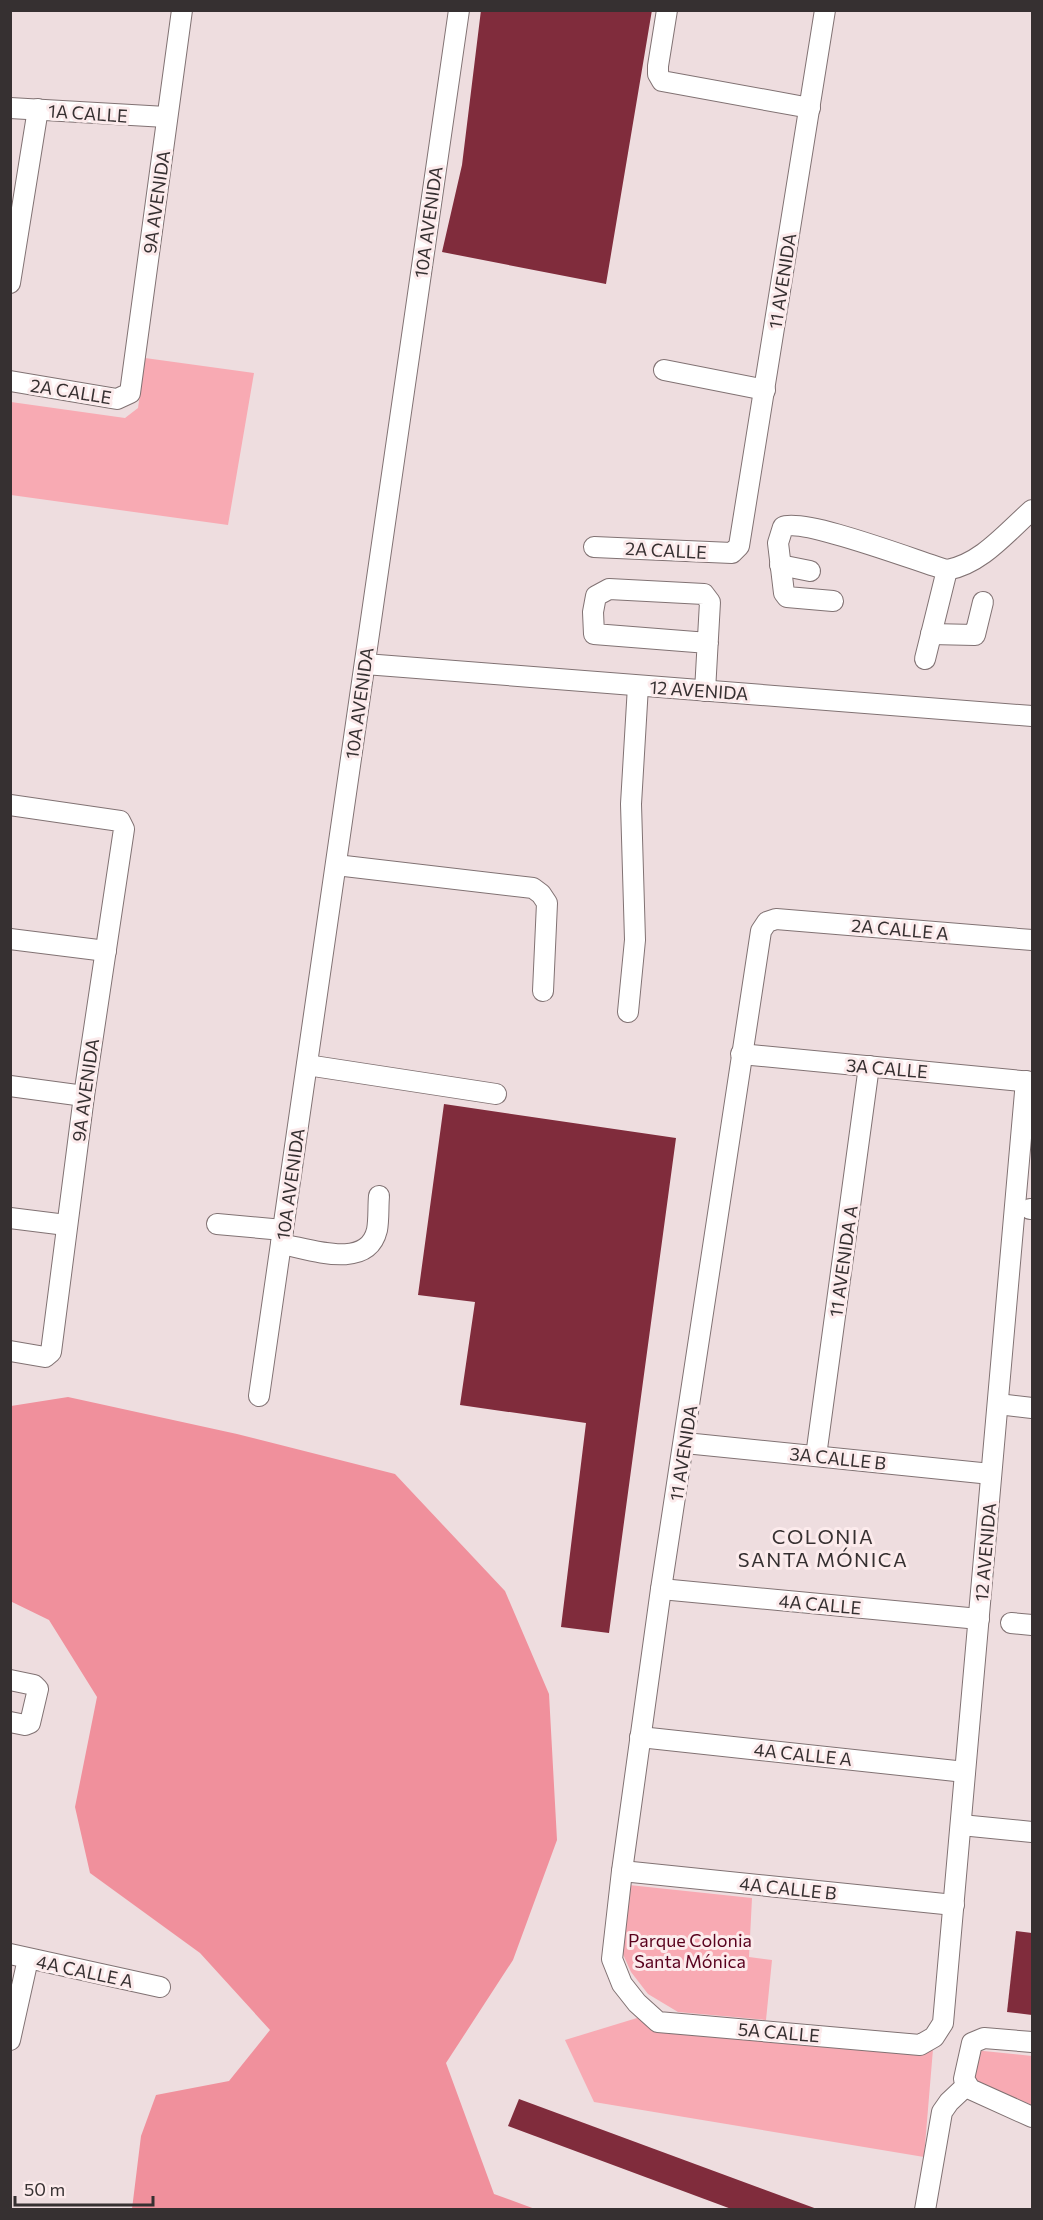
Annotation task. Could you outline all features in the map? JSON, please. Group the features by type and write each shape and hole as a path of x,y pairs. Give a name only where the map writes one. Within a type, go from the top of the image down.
{"street":[{"name":"9A AVENIDA","path":"130,393 182,10"},
{"name":"10A AVENIDA","path":"259,1396 459,10"},
{"path":"667,10 658,66 658,74 662,81 810,108"},
{"name":"11 AVENIDA","path":"737,550 765,390 825,10"},
{"name":"1A CALLE","path":"10,108 166,117"},
{"path":"10,283 16,200 38,110"},
{"path":"664,370 765,390"},
{"name":"2A CALLE","path":"10,381 117,399 130,393"},
{"path":"832,602 787,597 781,586 778,543 783,527 795,524 849,538 946,570 963,567 984,553 1032,510"},
{"name":"2A CALLE","path":"594,547 732,553 737,550"},
{"path":"780,565 810,571"},
{"path":"925,659 946,570"},
{"path":"705,691 708,643 710,602 704,594 609,589 596,596 593,612 594,634 708,643"},
{"path":"931,634 975,634 983,602"},
{"name":"12 AVENIDA","path":"365,664 1032,716"},
{"path":"627,1012 635,939 631,804 638,686"},
{"name":"9A AVENIDA","path":"10,805 120,821 124,829 84,1096 51,1352 45,1357 10,1351"},
{"path":"336,865 533,888 547,903 543,991"},
{"name":"2A CALLE A","path":"767,922 776,919 1032,940"},
{"name":"11 AVENIDA","path":"622,1984 612,1959 640,1737 741,1054 761,931 767,922"},
{"path":"10,939 106,951"},
{"name":"3A CALLE","path":"741,1054 1029,1081"},
{"path":"307,1065 496,1094"},
{"name":"11 AVENIDA A","path":"816,1456 869,1066"},
{"name":"12 AVENIDA","path":"943,2023 991,1474 1029,1081"},
{"path":"10,1086 84,1096"},
{"path":"217,1224 282,1237 324,1252 359,1253 370,1245 376,1230 379,1196"},
{"path":"10,1218 66,1226"},
{"path":"998,1404 1032,1408"},
{"name":"3A CALLE B","path":"685,1443 991,1474"},
{"name":"4A CALLE","path":"661,1589 979,1619"},
{"path":"1011,1623 1032,1625"},
{"path":"10,1680 34,1685 38,1691 29,1724 10,1722"},
{"name":"4A CALLE A","path":"640,1737 965,1772"},
{"path":"961,1825 1032,1832"},
{"name":"4A CALLE B","path":"622,1871 954,1905"},
{"path":"12,2039 19,1956"},
{"name":"4A CALLE A","path":"19,1956 160,1987"},
{"name":"5A CALLE","path":"622,1984 637,2003 658,2022 920,2045 934,2037 943,2023"},
{"path":"1032,2042 984,2038 972,2043 964,2079 966,2086 1032,2116"},
{"path":"925,2210 942,2112 966,2086"}],"green space":[{"path":"145,358 254,373 228,525 11,495 11,402 125,418 138,408"},
{"name":"Parque Colonia Santa Mónica","path":"629,1885 752,1898 749,1957 772,1960 766,2020 678,2012 648,1994 631,1972 622,1952"},
{"path":"637,2018 933,2049 924,2157 594,2102 565,2040"},
{"path":"974,2050 1032,2056 1032,2105 971,2080"}],"shaded area":[{"path":"68,1397 237,1434 395,1474 505,1591 549,1694 557,1840 513,1960 446,2063 494,2194 535,2209 132,2209 141,2136 156,2095 229,2081 270,2030 200,1953 90,1873 75,1807 97,1697 49,1620 10,1601 11,1406"}],"building":[{"path":"481,10 652,10 606,284 442,252 462,165"},
{"path":"444,1104 676,1138 609,1633 561,1627 586,1423 460,1405 475,1302 418,1295"},
{"path":"1016,1931 1032,1933 1032,2015 1007,2012"},
{"path":"519,2099 817,2210 734,2210 508,2126"}],"district":[{"name":"COLONIA SANTA MÓNICA","path":"823,1548"}]}
